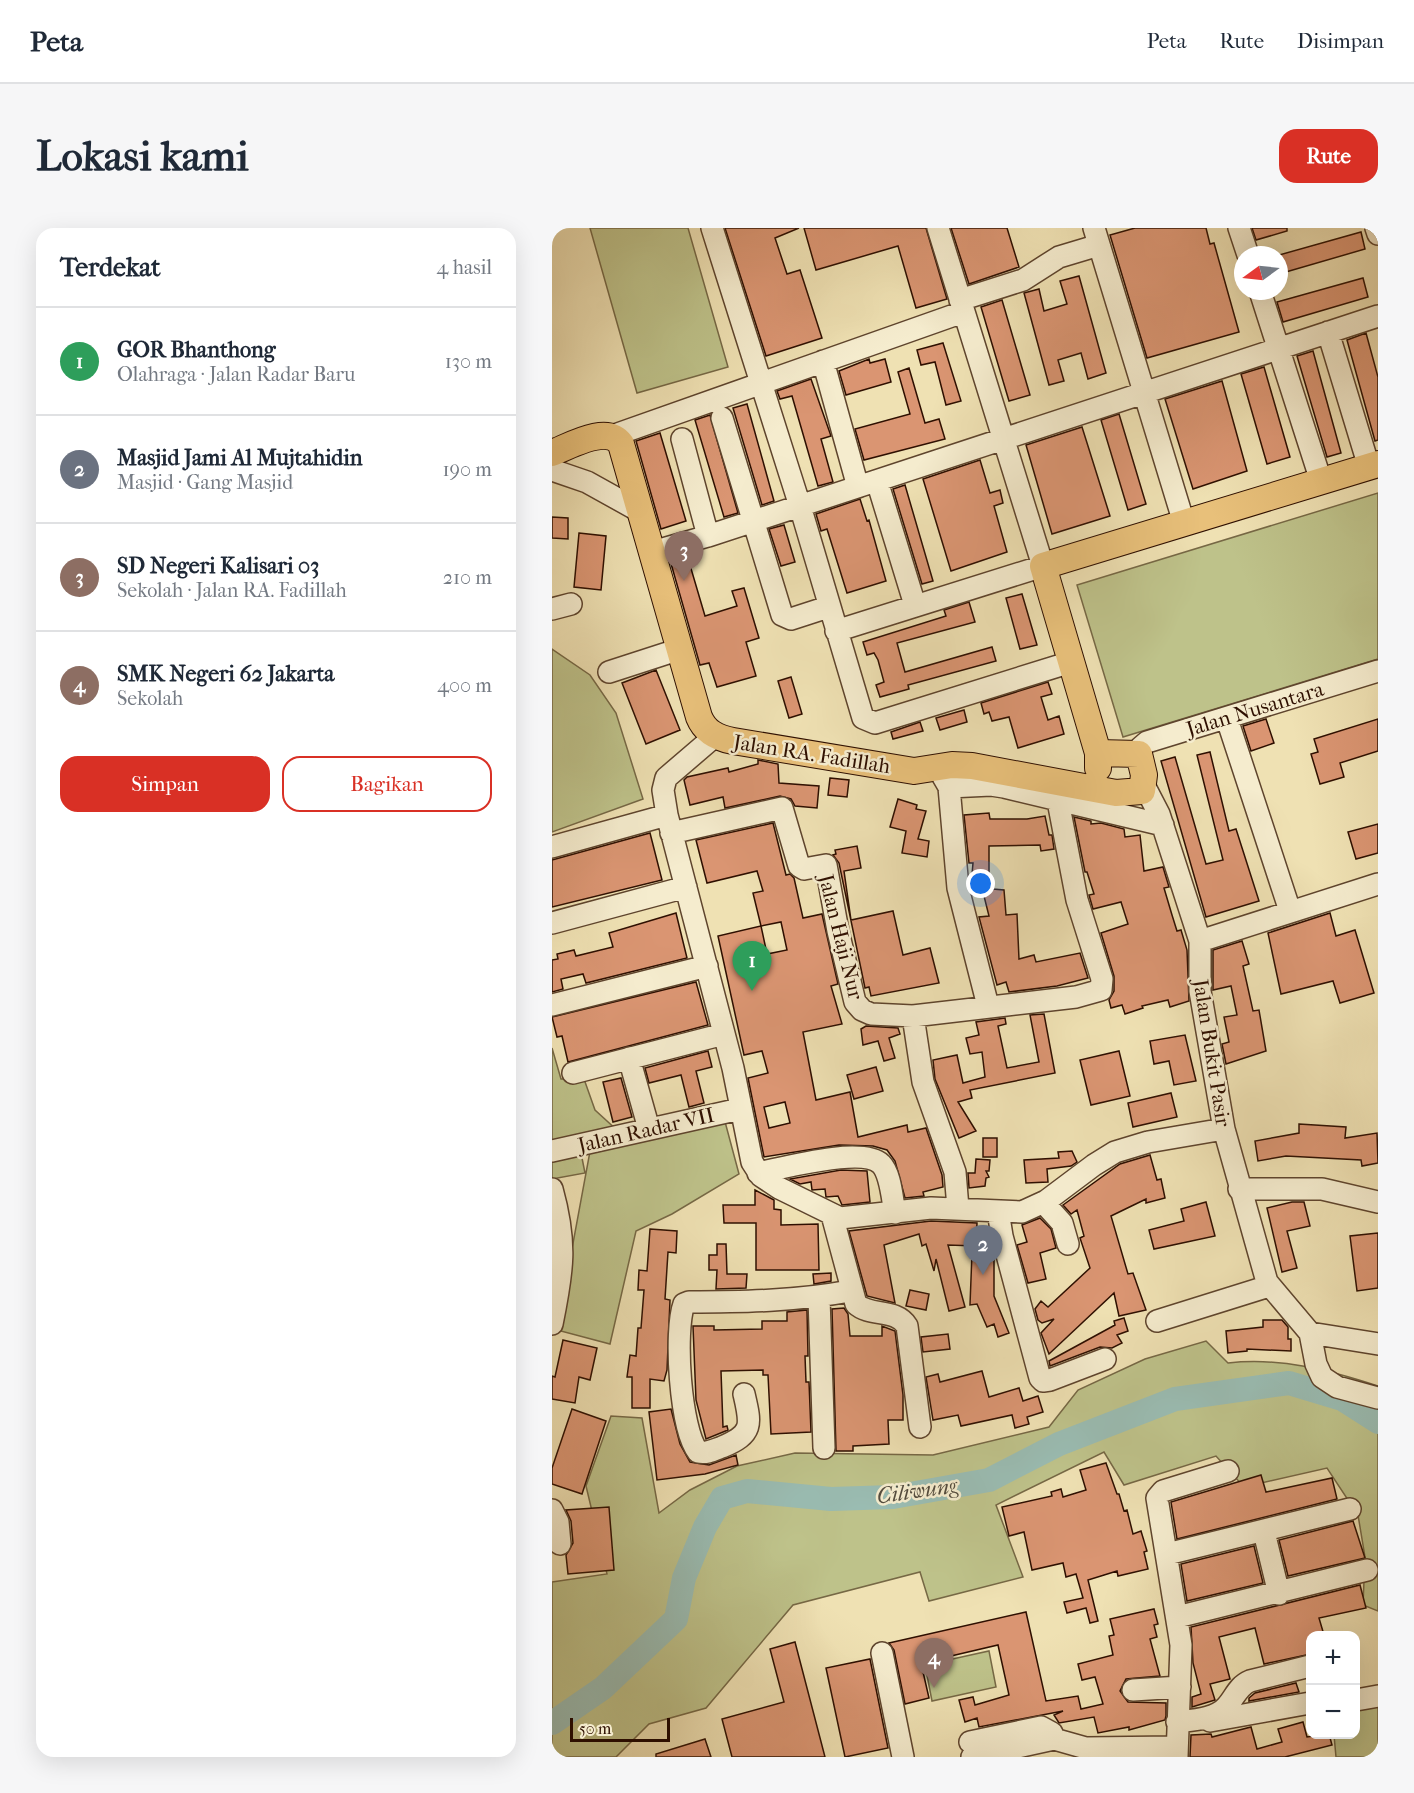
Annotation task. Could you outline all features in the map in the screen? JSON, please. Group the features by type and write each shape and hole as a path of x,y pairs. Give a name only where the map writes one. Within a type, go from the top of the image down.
{"main road":[{"path":"552,453 592,438 612,436"},
{"name":"Jalan RA. Fadillah","path":"612,436 618,439 623,448 699,717 705,728 715,736 944,778 952,765 972,766 1098,790 1133,792 1142,790 1144,785"},
{"path":"1098,790 1098,753 1043,566 1374,465"},
{"path":"1098,753 1139,754 1144,785"}],"street":[{"path":"712,228 800,506 861,715 865,721 872,724 1071,662"},
{"path":"836,631 1043,566 938,228"},
{"path":"1239,228 1245,246"},
{"path":"1376,228 1378,234"},
{"path":"612,436 823,361 962,306 1023,280 1096,236 1184,523"},
{"path":"1263,300 1321,481"},
{"path":"652,552 868,484 1378,316"},
{"path":"1328,332 1374,465"},
{"path":"823,361 915,605"},
{"path":"722,418 782,615 791,619 828,607"},
{"path":"682,439 708,536"},
{"path":"552,470 587,482 641,512"},
{"path":"609,672 680,649"},
{"name":"Jalan Nusantara","path":"1139,754 1140,748 1147,742 1378,671"},
{"path":"1227,719 1290,911"},
{"path":"715,736 666,778 663,790 669,824 724,1034 749,1152 758,1173 779,1188 832,1215 853,1218 958,1208 1022,1212 1044,1203 1115,1152 1148,1142 1224,1129"},
{"path":"988,1006 958,888 944,778 991,785 1163,825"},
{"name":"Jalan Bukit Pasir","path":"1144,785 1163,825 1200,941 1200,991 1224,1129 1239,1189 1269,1286"},
{"path":"958,1208 953,1166 923,1082 913,1016 1076,997 1097,993 1102,988 1077,900 1058,801"},
{"name":"Jalan Haji Nur","path":"669,824 782,808 799,866 804,869 826,866 838,931 855,1002 862,1010 871,1014 913,1016"},
{"path":"552,847 669,824"},
{"path":"1200,941 1378,884"},
{"path":"552,923 686,887"},
{"path":"552,1005 707,966"},
{"path":"573,1073 724,1034"},
{"path":"629,1058 649,1129"},
{"name":"Jalan Radar VII","path":"552,1151 740,1109"},
{"path":"758,1173 846,1157 873,1160 883,1166 896,1213"},
{"path":"552,1189 564,1248 564,1264 552,1324"},
{"path":"1239,1189 1322,1189 1368,1199 1378,1214"},
{"path":"1044,1203 1062,1223 1068,1244"},
{"path":"998,1211 1002,1236 1040,1378 1043,1381 1050,1380 1105,1359"},
{"path":"832,1215 850,1291 860,1308 898,1317 907,1326 920,1427"},
{"path":"1157,1321 1269,1286 1310,1333 1316,1364 1322,1377 1337,1387 1378,1398"},
{"path":"744,1394 749,1422 744,1435 736,1441 712,1450 698,1452 691,1437 679,1388 684,1304 689,1302 751,1303 819,1298 850,1291"},
{"path":"819,1298 824,1448"},
{"path":"1310,1333 1378,1344"},
{"path":"1176,1738 1182,1662 1177,1617 1157,1501 1159,1494 1228,1471"},
{"path":"1167,1554 1350,1509"},
{"path":"552,1510 558,1522 560,1544"},
{"path":"1264,1532 1279,1593"},
{"path":"1177,1617 1367,1570"},
{"path":"882,1653 903,1757"},
{"path":"1176,1738 1203,1718 1222,1710 1241,1686 1250,1681 1306,1667"},
{"path":"1133,1690 1180,1687"},
{"path":"1360,1699 1378,1696"},
{"path":"971,1750 1055,1744 1095,1749 1176,1738 1306,1704"}],"green space":[{"path":"590,228 688,228 728,367 637,393"},
{"path":"1378,493 1378,659 1123,737 1077,585"},
{"path":"552,649 590,675 616,713 643,799 552,832"},
{"path":"552,1048 561,1079 584,1079 595,1110 630,1142 724,1118 739,1174 672,1214 636,1231 610,1344 557,1330 591,1146 552,1155"},
{"path":"581,1153 585,1173 552,1179 552,1158"},
{"path":"1206,1341 1228,1363 1285,1363 1378,1386 1378,1611 1363,1605 1365,1557 1358,1515 1327,1468 1244,1487 1216,1456 1124,1485 1104,1452 996,1505 1023,1577 929,1601 920,1572 793,1605 706,1708 649,1724 616,1757 552,1757 552,1582 607,1574 586,1486 611,1416 642,1418 659,1513 690,1490 737,1466 795,1453 933,1455 1049,1427 1078,1390 1145,1359"},
{"path":"989,1651 996,1687 932,1701 925,1665"},
{"path":"1378,1694 1378,1757 1336,1757 1334,1739 1360,1739 1360,1697"}],"building":[{"path":"725,228 799,228 775,238 787,274 800,270 822,338 766,356"},
{"path":"804,228 926,228 947,299 916,308 898,246 816,270"},
{"path":"951,228 1007,228 1019,267 969,284"},
{"path":"1135,228 1206,228 1210,244 1214,243 1239,332 1147,358 1110,235"},
{"path":"1252,228 1287,228 1287,231 1256,240"},
{"path":"1361,232 1365,249 1288,271 1288,252"},
{"path":"1079,276 1106,373 1088,379 1081,353 1058,360 1064,381 1049,385 1024,293 1039,289 1044,311 1067,304 1060,281"},
{"path":"1363,278 1368,297 1283,322 1277,302"},
{"path":"1002,300 1030,395 1009,401 981,307"},
{"path":"1366,333 1378,377 1378,440 1375,441 1347,340"},
{"path":"943,343 961,401 946,405 935,362 921,365 917,350"},
{"path":"1313,351 1341,453 1327,457 1297,356"},
{"path":"869,359 870,363 885,359 891,382 846,395 839,371"},
{"path":"1264,367 1290,457 1267,464 1241,374"},
{"path":"909,368 925,423 939,419 945,439 864,460 855,429 910,414 898,372"},
{"path":"811,379 831,436 821,439 833,482 818,486 792,396 780,399 777,391"},
{"path":"1222,381 1247,471 1193,489 1165,399"},
{"path":"747,404 774,501 762,505 733,408"},
{"path":"1119,414 1146,504 1128,510 1101,420"},
{"path":"710,415 738,513 724,517 695,420"},
{"path":"1082,427 1110,516 1052,534 1026,445"},
{"path":"660,433 686,521 661,529 636,441"},
{"path":"980,460 990,493 1000,490 1003,503 994,506 1007,552 951,571 923,479"},
{"path":"905,485 933,581 922,584 893,489"},
{"path":"860,499 867,521 869,520 886,581 847,593 827,529 821,531 816,514"},
{"path":"552,517 568,518 568,539 552,538"},
{"path":"784,525 795,562 781,566 769,529"},
{"path":"579,533 606,536 601,590 574,587"},
{"path":"687,555 705,616 737,606 732,591 744,588 759,638 746,642 756,676 717,687 709,663 700,665 670,560"},
{"path":"1022,594 1037,645 1020,649 1006,598"},
{"path":"969,602 975,622 897,643 905,672 992,647 996,661 908,685 909,689 880,697 876,685 884,682 878,660 874,653 867,655 863,642 946,616 944,610"},
{"path":"656,670 680,730 646,744 622,683"},
{"path":"791,677 802,714 789,718 778,681"},
{"path":"1048,682 1052,694 1041,697 1048,720 1059,716 1064,734 1018,748 1009,717 992,721 989,712 984,714 981,703"},
{"path":"964,710 967,722 940,730 936,718"},
{"path":"1266,719 1274,743 1251,751 1243,726"},
{"path":"1378,719 1378,751 1340,763 1344,777 1320,784 1311,754 1318,752 1314,739"},
{"path":"920,722 923,731 893,739 891,732"},
{"path":"1210,752 1229,831 1236,829 1259,901 1206,917 1161,761 1175,757 1206,864 1223,860 1197,755"},
{"path":"758,760 778,764 779,783 819,786 817,808 795,806 791,799 780,796 725,808 723,797 690,805 684,780 687,777 728,768 729,772 758,764"},
{"path":"830,778 849,780 847,797 828,795"},
{"path":"898,799 917,805 916,809 926,811 918,839 929,841 927,857 902,853 906,831 890,827"},
{"path":"989,813 990,819 1027,819 1045,816 1049,835 1052,835 1054,849 1041,851 1040,845 989,846 989,877 993,889 1004,890 1006,915 1017,914 1019,959 1034,955 1036,962 1080,953 1088,978 1057,986 1009,992 1006,982 997,985 979,917 989,916 983,892 973,895 971,886 973,863 969,863 964,815"},
{"path":"1074,817 1091,821 1091,824 1101,823 1124,829 1125,837 1140,835 1144,871 1163,867 1169,887 1164,888 1177,931 1181,930 1187,950 1189,1001 1170,1007 1168,1000 1142,1006 1143,1008 1125,1014 1122,1005 1111,1008 1109,1000 1114,991 1114,976 1101,933 1128,924 1121,902 1093,909 1089,895 1094,894 1087,872 1085,872"},
{"path":"773,823 786,875 790,874 794,878 803,918 822,914 838,984 831,986 842,1024 803,1032 816,1100 850,1092 858,1137 907,1125 908,1132 926,1128 942,1175 943,1187 923,1192 924,1196 905,1198 895,1161 887,1150 873,1146 839,1145 764,1157 748,1078 768,1073 762,1051 744,1055 718,936 761,926 753,893 763,891 757,871 707,883 696,840","holes":["781,922 787,950 767,954 761,926","785,1102 790,1123 769,1128 764,1107"]},
{"path":"1378,824 1378,853 1356,859 1348,832"},
{"path":"650,833 662,880 552,907 552,860"},
{"path":"857,846 861,868 844,871 851,920 893,911 903,955 930,948 939,983 871,996 869,987 865,988 839,863 833,855 836,854 835,850"},
{"path":"676,913 687,958 586,983 583,974 561,979 563,989 552,992 552,960 558,959 557,954 574,950 576,956 613,947 609,933"},
{"path":"1330,913 1336,936 1355,930 1374,993 1340,1003 1333,981 1281,994 1268,933"},
{"path":"1242,941 1249,964 1243,966 1253,1011 1259,1010 1266,1051 1226,1064 1222,1044 1229,1042 1224,1017 1237,1015 1231,986 1213,990 1213,950"},
{"path":"696,982 708,1025 568,1062 562,1036 557,1037 552,1017"},
{"path":"1044,1014 1055,1073 970,1090 972,1098 958,1102 976,1131 959,1138 935,1079 933,1060 957,1055 963,1083 985,1077 982,1052 970,1054 966,1038 979,1035 976,1022 1005,1018 1006,1024 998,1026 1007,1068 1039,1062 1030,1015"},
{"path":"866,1026 898,1028 900,1034 889,1038 895,1058 884,1061 878,1041 863,1045 861,1029"},
{"path":"1185,1035 1196,1081 1174,1085 1169,1061 1154,1064 1150,1041"},
{"path":"708,1051 712,1067 696,1071 704,1103 689,1107 681,1075 649,1083 645,1068"},
{"path":"1119,1051 1130,1096 1091,1105 1080,1060"},
{"path":"876,1067 883,1091 854,1099 847,1075"},
{"path":"621,1078 632,1117 613,1122 603,1082"},
{"path":"1171,1093 1177,1117 1133,1127 1128,1103"},
{"path":"1299,1124 1346,1127 1345,1138 1377,1133 1378,1163 1362,1166 1361,1160 1286,1156 1258,1161 1255,1141 1299,1133"},
{"path":"983,1138 997,1138 997,1157 983,1157"},
{"path":"1072,1151 1077,1162 1071,1166 1047,1169 1048,1182 1026,1183 1024,1160 1059,1158 1058,1152"},
{"path":"1150,1155 1157,1180 1161,1179 1165,1198 1146,1203 1146,1199 1111,1216 1128,1274 1133,1273 1146,1310 1119,1316 1114,1293 1049,1354 1041,1333 1054,1319 1042,1323 1038,1320 1035,1309 1041,1301 1048,1307 1090,1268 1080,1238 1084,1236 1077,1210 1071,1214 1063,1205 1120,1164"},
{"path":"976,1159 990,1160 989,1171 986,1171 989,1177 986,1178 985,1186 969,1188 968,1173 975,1173"},
{"path":"841,1170 867,1171 870,1202 842,1205 838,1196 826,1197 825,1189 812,1190 811,1182 800,1184 790,1179"},
{"path":"755,1190 774,1200 774,1209 781,1210 781,1225 818,1224 819,1270 756,1270 756,1223 724,1223 723,1205 755,1205"},
{"path":"1206,1202 1215,1236 1154,1249 1149,1230 1184,1221 1181,1209"},
{"path":"1292,1202 1304,1202 1310,1226 1287,1231 1297,1268 1282,1272 1267,1208"},
{"path":"1040,1218 1051,1229 1056,1248 1040,1253 1046,1279 1028,1283 1017,1245 1027,1242 1022,1225"},
{"path":"931,1221 977,1223 976,1246 948,1245 965,1307 949,1311 936,1259 934,1271 926,1244 922,1246 919,1234 884,1245 895,1303 867,1296 849,1231"},
{"path":"650,1229 677,1231 676,1253 668,1252 665,1299 670,1300 667,1370 664,1381 650,1379 650,1408 632,1408 632,1377 627,1377 630,1355 636,1356 638,1328 641,1328 644,1290 638,1290 639,1270 647,1271"},
{"path":"1378,1233 1378,1288 1357,1291 1350,1236"},
{"path":"717,1244 726,1244 727,1274 747,1274 746,1288 716,1289 717,1270 709,1270 709,1255 717,1255"},
{"path":"972,1253 994,1254 994,1296 1009,1333 998,1337 994,1324 987,1327 977,1304 970,1305"},
{"path":"831,1273 831,1281 814,1284 813,1274"},
{"path":"910,1290 929,1294 926,1310 906,1306"},
{"path":"844,1308 848,1314 850,1336 882,1336 882,1326 895,1331 903,1395 903,1420 888,1420 889,1444 853,1446 853,1451 836,1451 832,1309"},
{"path":"807,1310 808,1356 805,1356 806,1382 809,1382 811,1432 771,1434 768,1375 763,1375 763,1370 721,1371 723,1427 727,1426 728,1430 706,1439 696,1400 693,1326 714,1326 714,1330 762,1329 762,1321 787,1321 787,1312"},
{"path":"1124,1318 1128,1331 1117,1335 1122,1343 1112,1348 1100,1347 1050,1366 1049,1361 1115,1325 1114,1321"},
{"path":"1263,1320 1282,1320 1288,1327 1291,1351 1247,1349 1247,1351 1228,1353 1226,1331 1263,1327"},
{"path":"948,1334 950,1349 923,1352 921,1337"},
{"path":"563,1340 597,1348 590,1380 579,1377 575,1403 552,1399 552,1376 555,1377"},
{"path":"982,1371 989,1397 1019,1388 1023,1401 1038,1396 1043,1412 1027,1417 1029,1424 1015,1428 1012,1415 961,1426 958,1415 933,1420 926,1377 938,1374 940,1382"},
{"path":"572,1409 606,1421 582,1494 552,1484 552,1468"},
{"path":"671,1409 680,1444 690,1462 709,1465 736,1455 738,1465 705,1474 657,1480 649,1412"},
{"path":"1106,1463 1124,1511 1127,1510 1133,1534 1141,1531 1147,1551 1144,1552 1148,1569 1118,1576 1117,1571 1088,1580 1098,1621 1090,1623 1086,1608 1067,1613 1064,1602 1083,1598 1076,1574 1066,1577 1063,1563 1032,1570 1024,1532 1009,1536 1002,1507 1052,1496 1051,1492 1061,1489 1063,1497 1086,1490 1080,1470"},
{"path":"1261,1475 1266,1492 1332,1478 1337,1499 1177,1539 1171,1502"},
{"path":"609,1507 614,1570 568,1574 566,1555 573,1543 571,1521 566,1510"},
{"path":"1353,1521 1365,1558 1288,1576 1279,1540"},
{"path":"1254,1546 1263,1583 1187,1601 1181,1564"},
{"path":"1360,1585 1366,1608 1319,1618 1323,1631 1306,1631 1306,1655 1264,1664 1255,1628 1219,1637 1230,1679 1210,1684 1215,1700 1192,1707 1192,1697 1201,1694 1193,1663 1191,1627"},
{"path":"1154,1609 1158,1624 1154,1625 1157,1637 1150,1639 1160,1676 1126,1679 1120,1691 1128,1702 1166,1703 1166,1716 1165,1720 1129,1730 1129,1727 1098,1733 1094,1717 1059,1723 1054,1715 1063,1711 979,1727 977,1718 965,1722 959,1700 973,1697 975,1705 1009,1695 998,1645 921,1663 929,1698 905,1704 894,1650 889,1643 1026,1612 1046,1701 1078,1696 1081,1709 1103,1704 1095,1677 1082,1680 1078,1664 1113,1655 1109,1636 1114,1635 1110,1619"},
{"path":"795,1642 825,1757 732,1757 722,1719 784,1702 770,1649"},
{"path":"870,1659 888,1748 845,1757 826,1668"},
{"path":"1296,1683 1299,1692 1249,1701 1255,1693"},
{"path":"1303,1722 1306,1739 1330,1739 1332,1745 1285,1757 1190,1757 1191,1735 1211,1734 1212,1737 1251,1727 1257,1749 1282,1742 1278,1729"},
{"path":"705,1739 711,1757 656,1757 656,1754"}],"waterway":[{"name":"Ciliwung","path":"552,1723 603,1688 676,1619 684,1578 705,1527 722,1498 747,1491 831,1499 893,1497 989,1480 1059,1444 1175,1399 1289,1383 1342,1399 1378,1422"}],"place":[{"name":"SD Negeri Kalisari 03","path":"684,581"},
{"name":"GOR Bhanthong","path":"752,991"},
{"name":"Masjid Jami Al Mujtahidin","path":"983,1275"},
{"name":"SMK Negeri 62 Jakarta","path":"934,1688"}]}
